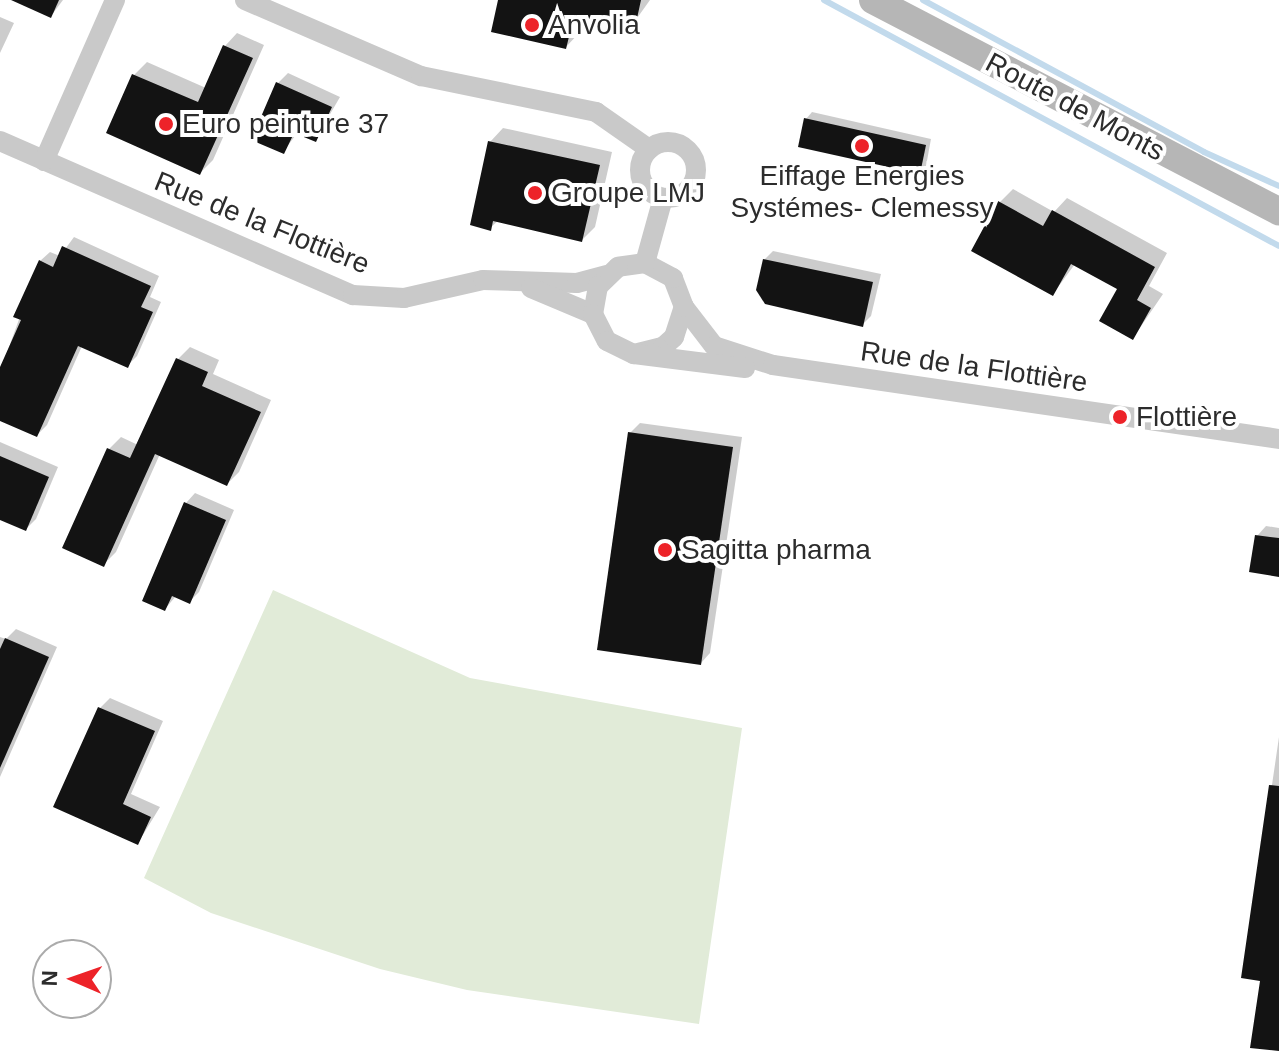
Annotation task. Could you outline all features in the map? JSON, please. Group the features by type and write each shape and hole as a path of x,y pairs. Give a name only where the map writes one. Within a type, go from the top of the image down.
{"main road":[{"name":"Route de Monts","path":"873,0 1279,211"}],"street":[{"path":"44,161 115,0"},
{"path":"245,0 421,76 596,112 649,149 676,143 696,163 689,190 663,198 647,189 640,173 649,149"},
{"name":"Rue de la Flottière","path":"0,141 353,295 404,298 483,280 577,283 607,275"},
{"path":"645,263 663,198"},
{"path":"634,354 649,353 674,337 684,307 673,278 645,263 632,263 607,275 594,299 593,314 607,341 634,354 741,368 773,365"},
{"path":"483,280 525,287 593,314"},
{"name":"Rue de la Flottière","path":"684,307 714,346 773,365 1279,439"}],"green space":[{"path":"273,590 470,678 742,728 699,1024 467,990 380,969 211,913 144,878"}],"building":[{"path":"11,0 59,0 51,18"},
{"name":"Anvolia","path":"498,0 641,0 636,23 626,29 574,16 566,49 491,32"},
{"name":"Euro peinture 37","path":"223,45 253,58 200,175 106,133 132,74 198,102"},
{"path":"276,82 332,107 316,142 294,133 284,154 251,140"},
{"name":"Eiffage Energies Systémes- Clemessy","path":"804,118 926,145 920,174 798,147"},
{"name":"Groupe LMJ","path":"488,141 600,165 582,242 493,221 491,231 470,225"},
{"path":"998,201 1043,226 1052,210 1155,267 1137,300 1151,308 1133,340 1099,321 1117,289 1071,264 1053,296 971,251"},
{"path":"62,246 151,286 141,307 153,312 128,368 78,346 37,437 0,421 0,367 21,320 13,317 39,260 53,267"},
{"path":"763,259 873,282 863,327 765,304 756,290"},
{"path":"176,358 208,372 202,386 261,412 227,486 155,454 104,567 62,548 107,448 130,458"},
{"name":"Sagitta pharma","path":"628,432 733,447 701,665 597,650"},
{"path":"0,456 49,477 26,531 0,520"},
{"path":"184,502 226,520 190,604 172,596 165,611 142,601"},
{"path":"1255,535 1279,538 1279,577 1249,572"},
{"path":"5,638 49,657 0,768 0,649"},
{"path":"98,707 155,731 123,804 151,817 138,845 53,807"},
{"path":"1269,785 1279,786 1279,1051 1250,1048 1260,981 1241,978"}],"waterway":[{"path":"824,0 1279,246"},
{"path":"923,0 1204,152 1279,186"}],"place":[{"name":"Anvolia","path":"532,25"},
{"name":"Euro peinture 37","path":"166,124"},
{"name":"Eiffage Energies Systémes- Clemessy","path":"862,146"},
{"name":"Groupe LMJ","path":"535,193"},
{"name":"Flottière","path":"1120,417"},
{"name":"Sagitta pharma","path":"665,550"}]}
